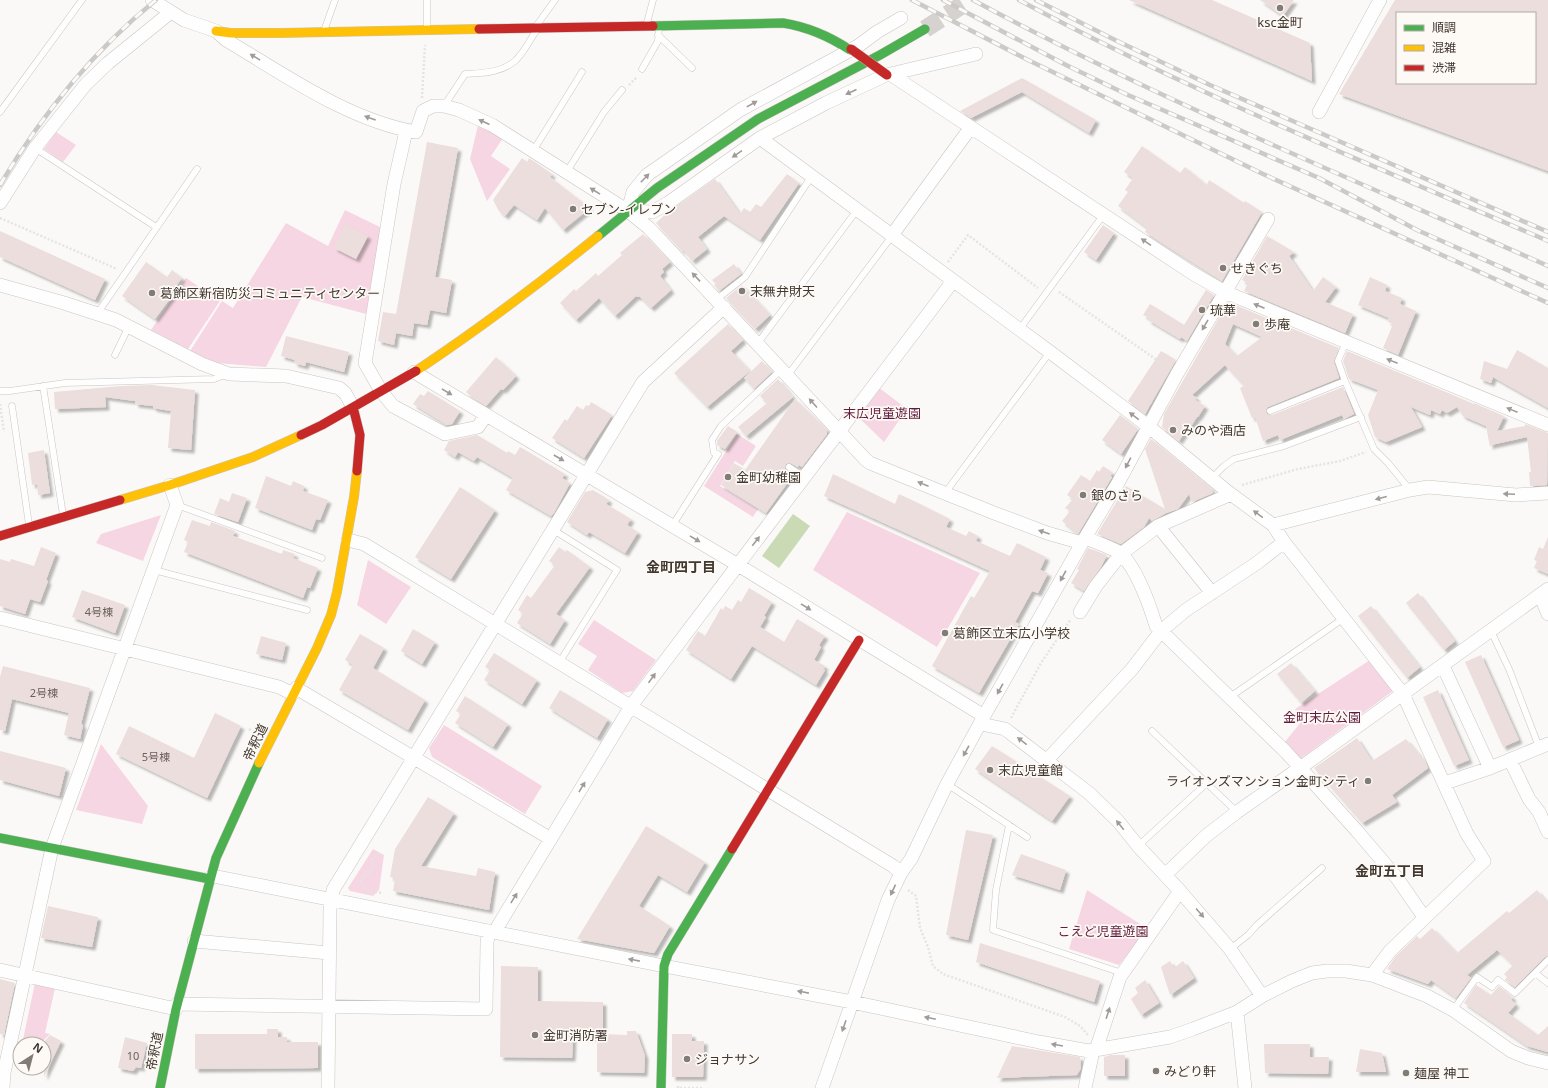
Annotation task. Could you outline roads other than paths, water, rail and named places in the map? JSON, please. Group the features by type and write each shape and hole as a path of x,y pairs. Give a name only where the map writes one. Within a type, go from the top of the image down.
{"street":[{"path":"152,0 184,20 216,31 252,33 783,23 799,25 828,36 971,127 1192,273 1225,292 1548,425"},
{"path":"1319,112 1380,0"},
{"path":"0,203 35,148 86,84 108,63 171,12"},
{"path":"628,211 633,192 647,175 740,110 849,50 901,18"},
{"path":"0,536 170,485 253,457 322,425 414,372 506,309 657,188 758,119 880,55 925,29"},
{"path":"216,31 226,40 324,98 368,118 406,131 416,132 423,111 433,106 444,106 459,110 492,125 628,211 649,228 758,343 839,432 870,463 1047,534 1083,540 1121,554 1138,580 1150,606 1156,626 1301,768 1397,878 1424,917"},
{"path":"628,211 652,212 668,203 760,138 826,104 888,75 976,54"},
{"path":"892,236 971,127"},
{"path":"406,131 394,184 365,363 381,391 393,406 445,434 478,427 486,415"},
{"path":"760,138 1050,352 1148,426 1229,493 1273,525 1284,542 1403,694 1467,834 1484,861 1390,951 1372,975"},
{"path":"822,1088 888,900 899,877 911,859 947,784 1083,540 1118,483 1177,374 1268,219"},
{"path":"0,970 176,1006 328,1006 486,1009 487,942 631,706 953,281"},
{"path":"0,285 116,320 202,364 228,374 286,376 339,388 345,393 353,407"},
{"path":"328,1088 329,953 331,900 334,890 552,529 643,382 720,303"},
{"path":"414,372 738,565 983,719 986,725 1005,729 1089,793 1118,821 1138,846 1166,874 1230,949 1262,996"},
{"name":"帝釈道","path":"160,1088 176,1006 216,858 236,810 294,691 317,648 331,615 348,540 360,447 360,435 353,407"},
{"path":"3,1088 4,1073 52,848 177,505 170,485"},
{"path":"1273,525 1410,490 1428,487 1516,495 1548,493"},
{"path":"1076,615 1121,554 1158,526 1229,493"},
{"path":"1158,526 1212,593"},
{"path":"348,540 364,544 893,866 899,877"},
{"path":"1047,760 1132,669 1161,631 1186,610 1257,563 1284,542"},
{"path":"1166,874 1207,835 1237,812 1301,768 1544,592 1548,614"},
{"path":"0,618 294,691 551,839"},
{"path":"661,1088 664,966 668,954 859,640"},
{"path":"1443,666 1490,768"},
{"path":"1445,783 1490,768 1543,746"},
{"path":"1510,760 1529,799 1539,812 1548,832"},
{"path":"0,838 210,879 213,876 852,1002 1039,1042 1095,1049 1170,1037 1238,1012 1262,996 1312,973 1346,971 1372,975 1427,996 1453,1010 1511,1051 1528,1058 1548,1062"},
{"path":"1085,1088 1095,1049 1120,977 1180,891"},
{"path":"194,941 329,953"},
{"path":"1238,1012 1245,1088"}],"lane":[{"path":"0,112 82,0"},
{"path":"324,32 335,0"},
{"path":"427,0 427,30"},
{"path":"444,106 465,74 488,73 516,60 555,0"},
{"path":"646,26 653,0"},
{"path":"642,69 658,41 659,25"},
{"path":"658,35 692,68"},
{"path":"533,151 582,72"},
{"path":"566,173 604,112 622,90"},
{"path":"35,148 156,227"},
{"path":"97,314 197,169"},
{"path":"720,303 745,277 811,177"},
{"path":"758,343 857,210"},
{"path":"1019,330 1104,214"},
{"path":"672,526 718,454 714,453 712,440 721,426 785,372 892,236"},
{"path":"115,355 129,326"},
{"path":"1346,342 1338,361 1374,449 1388,463 1410,490"},
{"path":"945,493 1050,352"},
{"path":"0,391 72,383 214,379 228,374"},
{"path":"1270,411 1345,381"},
{"path":"43,386 63,517"},
{"path":"12,406 30,527"},
{"path":"1212,479 1224,466 1234,459 1284,446 1361,417"},
{"path":"789,466 805,478"},
{"path":"177,505 322,558"},
{"path":"552,529 617,570 559,663"},
{"path":"154,570 307,610"},
{"path":"1230,697 1344,618"},
{"path":"1491,631 1543,746"},
{"path":"1152,730 1206,784 1237,812"},
{"path":"947,784 1027,837"},
{"path":"1138,846 1206,784"},
{"path":"1008,825 996,890 993,930 1123,974"},
{"path":"1230,949 1248,935 1257,925 1322,868"},
{"path":"1453,1010 1477,977 1492,987 1498,980 1515,992 1548,960"},
{"path":"1535,973 1548,983"}],"tunnel":[{"path":"925,29 970,0"}],"railway":[{"path":"0,185 33,134 70,86 111,41 156,0"},
{"path":"912,0 1026,59 1263,174 1548,303"},
{"path":"943,0 1068,66 1128,95 1319,178 1417,230 1548,288"},
{"path":"973,0 1114,72 1258,138 1548,266"},
{"path":"1019,0 1149,66 1347,155 1548,241"},
{"path":"1036,0 1115,40 1210,85 1548,232"}],"place":[{"name":"ksc金町","path":"1280,8"},
{"name":"セブン-イレブン","path":"573,209"},
{"name":"せきぐち","path":"1223,268"},
{"name":"末無弁財天","path":"742,291"},
{"name":"葛飾区新宿防災コミュニティセンター","path":"152,293"},
{"name":"琉華","path":"1202,310"},
{"name":"歩庵","path":"1256,324"},
{"name":"みのや酒店","path":"1173,430"},
{"name":"金町幼稚園","path":"728,477"},
{"name":"銀のさら","path":"1083,495"},
{"name":"葛飾区立末広小学校","path":"945,633"},
{"name":"末広児童館","path":"990,770"},
{"name":"ライオンズマンション金町シティ","path":"1368,781"},
{"name":"金町消防署","path":"535,1035"},
{"name":"ジョナサン","path":"687,1059"},
{"name":"みどり軒","path":"1156,1071"},
{"name":"麺屋 神工","path":"1406,1073"}],"district":[{"name":"金町四丁目","path":"681,566"},
{"name":"金町五丁目","path":"1390,870"}],"park label":[{"name":"末広児童遊園","path":"882,413"},
{"name":"金町末広公園","path":"1322,717"},
{"name":"こえど児童遊園","path":"1103,931"}]}
